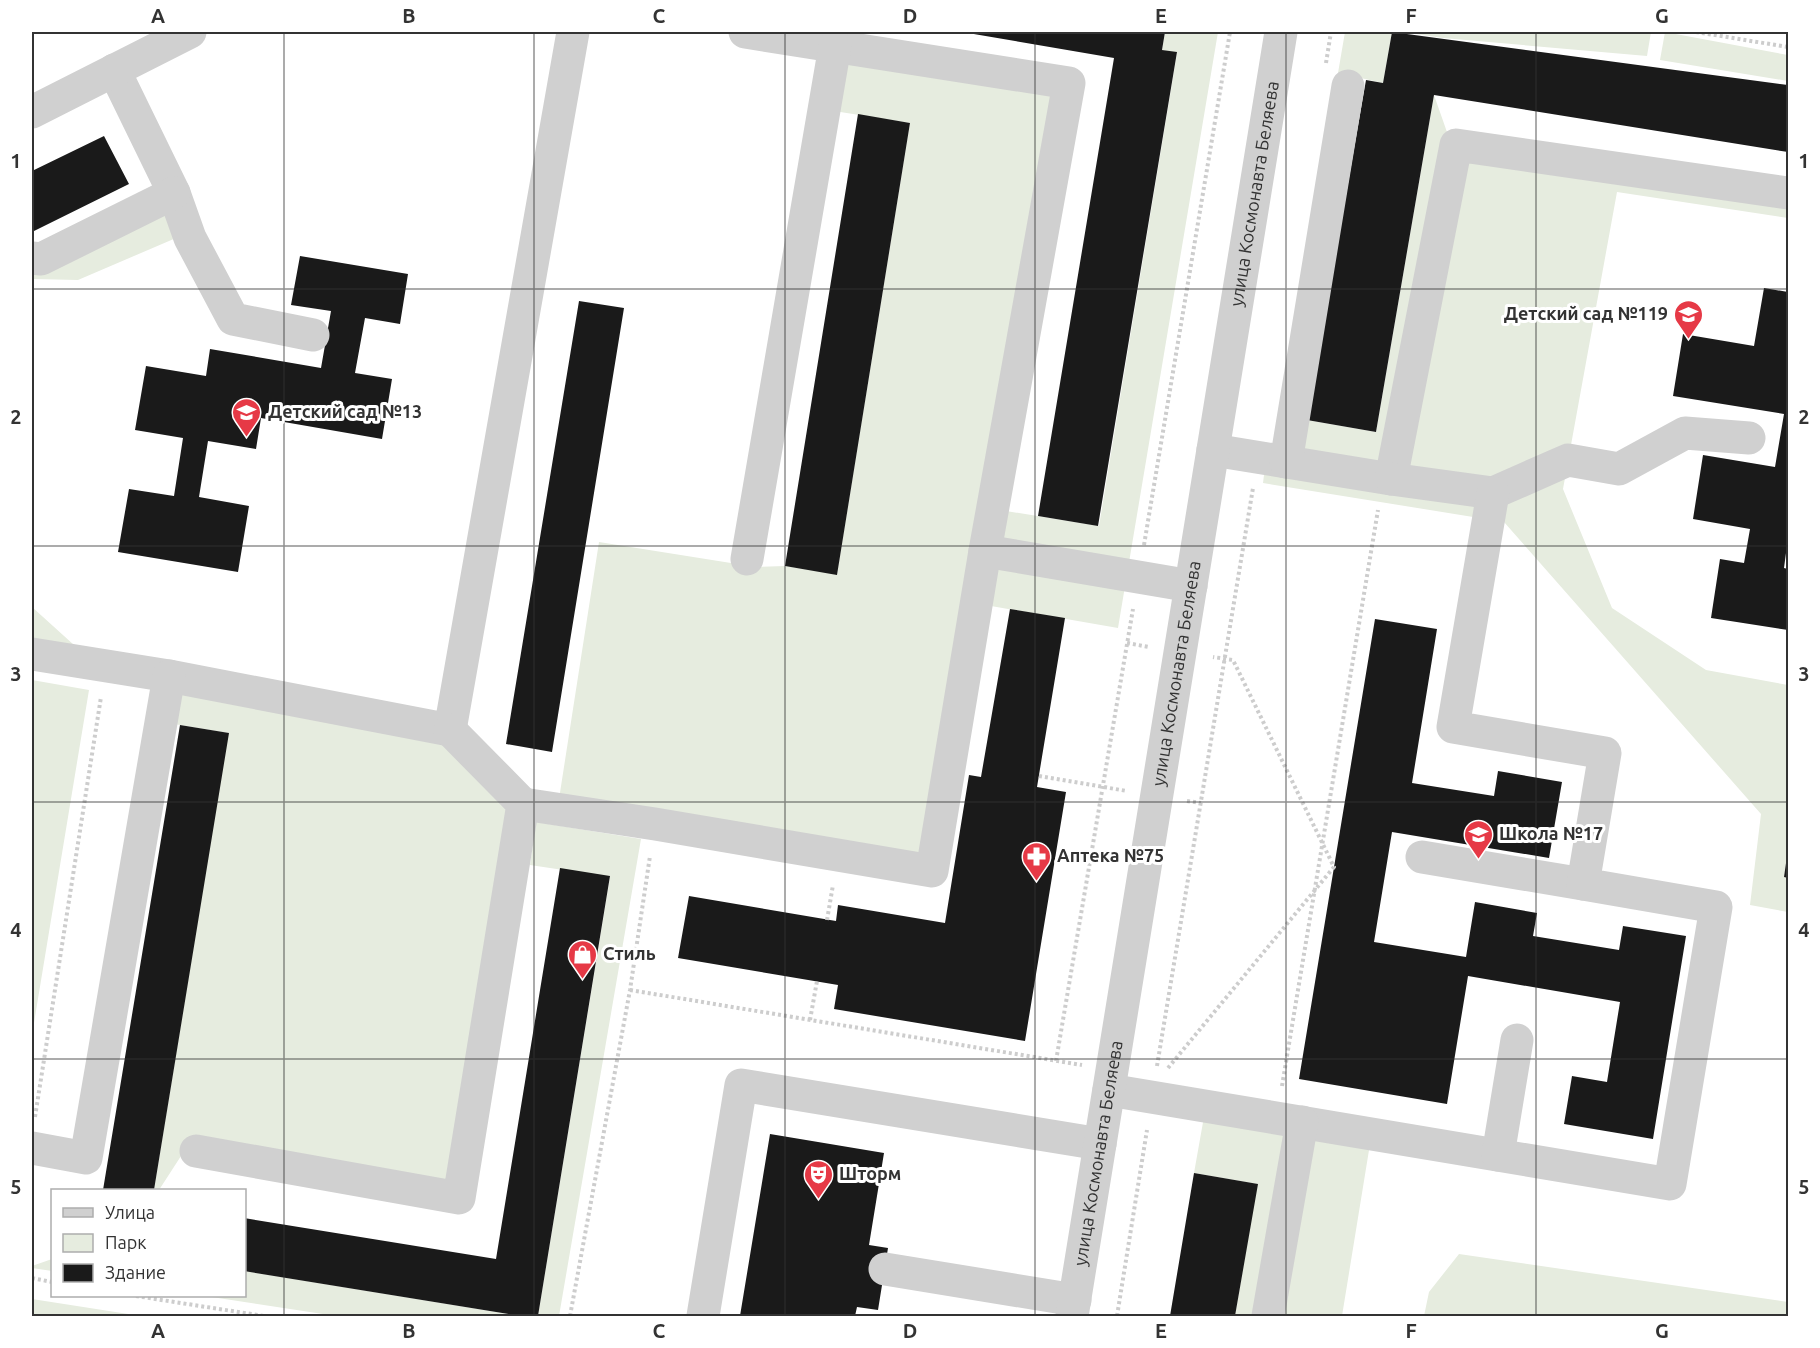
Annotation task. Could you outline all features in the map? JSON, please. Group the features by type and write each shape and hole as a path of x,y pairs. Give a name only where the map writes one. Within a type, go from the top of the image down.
{"street":[{"path":"32,112 190,32"},
{"path":"450,730 573,32"},
{"path":"32,654 169,676 450,730 523,804 932,871 985,551 1069,83 745,32"},
{"name":"улица Космонавта Беляева","path":"1073,1308 1281,32"},
{"path":"747,559 835,46"},
{"path":"114,70 174,193 190,238 233,319 313,335"},
{"path":"1272,460 1337,76"},
{"path":"1385,490 1456,145 1788,193"},
{"path":"32,258 41,259 174,193"},
{"path":"1213,450 1272,460 1385,490 1493,493 1568,460 1619,469 1685,433 1749,438"},
{"path":"1493,493 1453,727 1605,753 1583,884"},
{"path":"985,551 1191,586"},
{"path":"32,1137 86,1158 169,676"},
{"path":"196,1151 459,1198 523,804"},
{"path":"1111,1080 1154,1087 1302,1122 1670,1184 1716,907 1422,857"},
{"path":"1498,1155 1517,1040"},
{"path":"703,1317 741,1085 1100,1144"},
{"path":"1268,1317 1302,1122"},
{"path":"885,1269 1073,1308"}],"path":[{"path":"1331,32 1337,76"},
{"path":"1696,32 1788,47"},
{"path":"1117,1317 1225,659 1272,460"},
{"path":"1281,1092 1385,490"},
{"path":"1127,643 1233,660 1334,867 1154,1087"},
{"path":"32,1137 102,697"},
{"path":"1038,776 1201,803"},
{"path":"570,1317 630,990 655,824"},
{"path":"810,1020 817,981"},
{"path":"630,990 810,1020 1111,1080"},
{"path":"32,1278 51,1282"},
{"path":"142,1297 264,1317"}],"green space":[{"path":"1165,32 1218,32 1118,628 991,606 1006,511 1099,526 1177,53 1162,50"},
{"path":"1345,32 1392,32 1383,83 1338,73"},
{"path":"1403,32 1651,32 1647,56 1443,38"},
{"path":"1665,32 1788,55 1788,81 1660,60"},
{"path":"842,57 1057,92 919,856 559,799 599,542 756,567 785,566 837,574 910,123 834,111"},
{"path":"1434,95 1448,135 1788,203 1788,218 1617,192 1563,489 1612,608 1706,670 1788,685 1788,849 1784,877 1788,878 1788,912 1750,905 1761,814 1504,522 1263,483 1265,467 1307,420 1376,432"},
{"path":"171,200 183,235 78,280 32,279 32,263"},
{"path":"32,607 74,645 32,638"},
{"path":"32,680 89,690 32,1035"},
{"path":"174,686 446,739 510,808 449,1185 192,1139 160,1189 154,1189 228,733 168,723"},
{"path":"536,822 641,839 559,1316 538,1316 610,877 530,865"},
{"path":"1205,1111 1370,1144 1342,1316 1235,1316 1257,1184 1194,1173"},
{"path":"1459,1254 1788,1302 1788,1316 1424,1316 1429,1292"},
{"path":"51,1259 51,1271 32,1268 32,1266"},
{"path":"246,1271 520,1316 336,1316 212,1297 246,1297"},
{"path":"32,1299 141,1316 32,1316"}],"building":[{"path":"962,32 1165,32 1162,50 1177,52 1098,526 1038,516 1114,58"},
{"path":"1392,32 1788,85 1788,152 1434,95 1376,432 1307,420 1366,80 1383,83"},
{"path":"858,114 910,123 837,575 785,566"},
{"path":"104,136 129,184 32,232 32,171"},
{"path":"300,256 408,274 400,324 365,318 355,373 392,379 382,439 261,418 256,449 208,441 199,497 249,506 238,572 118,552 129,489 174,496 183,438 135,430 146,366 206,376 210,349 321,368 331,311 291,305"},
{"path":"1764,288 1788,292 1788,538 1784,568 1788,569 1788,630 1711,618 1720,559 1744,563 1750,529 1693,519 1703,455 1775,467 1784,414 1673,396 1683,334 1754,346"},
{"path":"579,301 624,308 552,752 506,744"},
{"path":"1010,609 1065,618 1037,787 1066,792 1025,1041 834,1009 838,985 678,958 689,896 836,921 838,905 945,923 969,775 981,777"},
{"path":"1375,619 1437,629 1412,783 1494,796 1498,771 1562,782 1549,858 1392,832 1374,942 1466,957 1475,902 1537,913 1533,936 1619,950 1623,926 1686,936 1653,1139 1564,1124 1572,1076 1607,1082 1620,1002 1468,976 1447,1104 1299,1079"},
{"path":"180,725 229,733 154,1189 103,1189"},
{"path":"1788,856 1788,878 1784,877"},
{"path":"560,868 610,876 538,1316 520,1316 246,1271 246,1218 496,1259"},
{"name":"Шторм","path":"770,1134 884,1153 869,1245 888,1248 878,1310 857,1307 855,1316 740,1316"},
{"path":"1194,1173 1258,1184 1235,1316 1170,1316"}],"place":[{"name":"Детский сад №119","path":"1689,340"},
{"name":"Детский сад №13","path":"247,438"},
{"name":"Школа №17","path":"1478,860"},
{"name":"Аптека №75","path":"1036,882"},
{"name":"Стиль","path":"582,980"},
{"name":"Шторм","path":"818,1200"}]}
